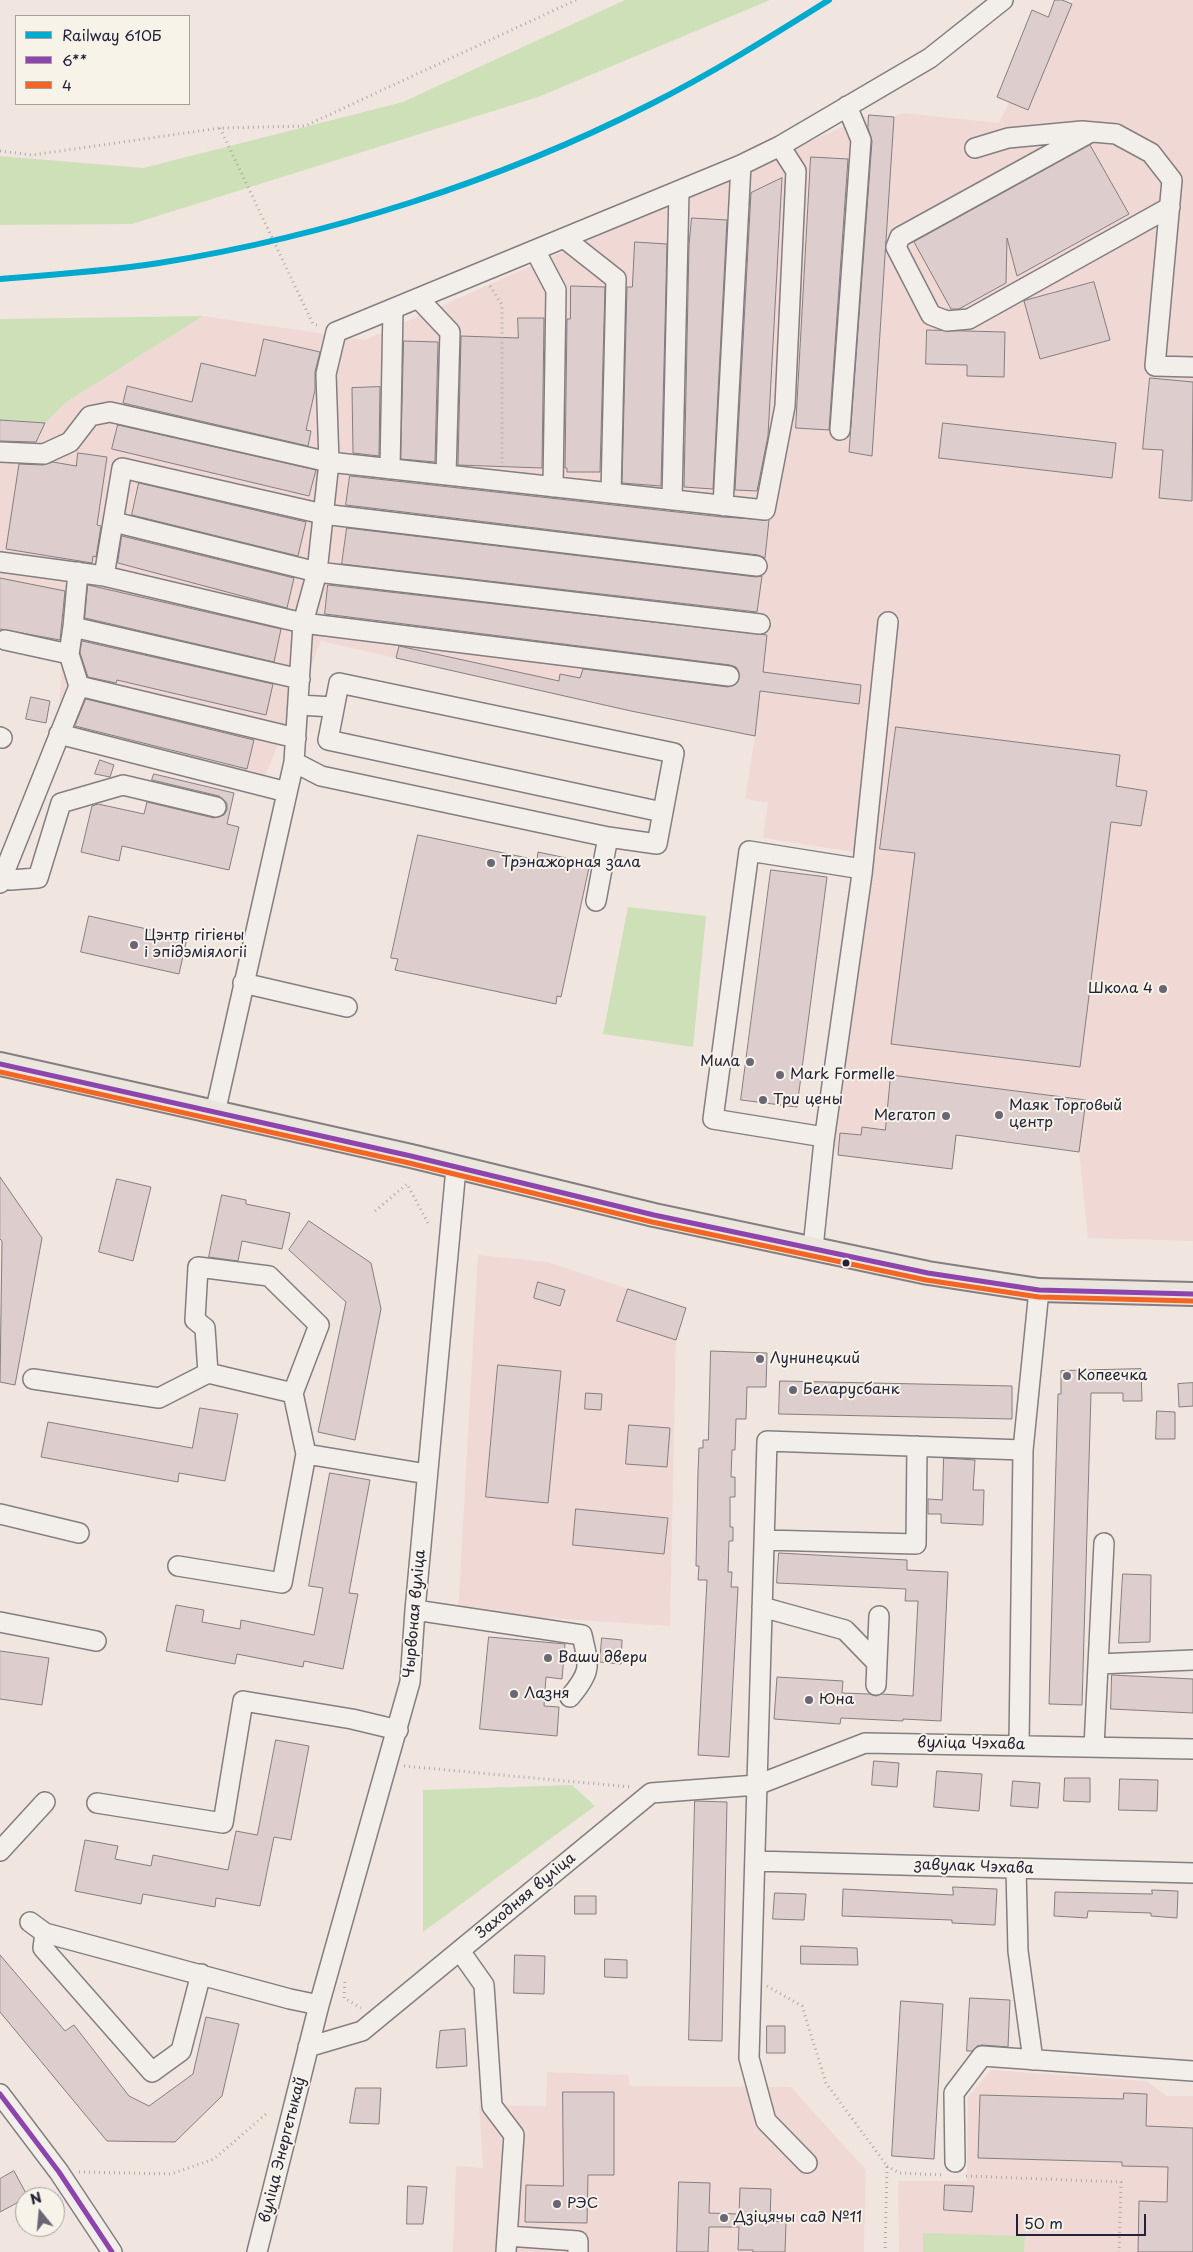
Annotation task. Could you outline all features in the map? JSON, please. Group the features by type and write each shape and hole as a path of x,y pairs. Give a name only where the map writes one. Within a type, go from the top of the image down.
{"main road":[{"path":"0,1064 411,1156 654,1215 928,1273 1039,1290 1193,1294"}],"street":[{"path":"215,1113 294,762 299,705 302,623 317,572 329,462 326,374 336,332 742,165 780,146 930,58 1003,0"},
{"path":"840,430 861,140 847,106"},
{"path":"975,148 1008,138 1082,131 1116,134 1151,153 1172,180 1155,366 1193,367"},
{"path":"1090,132 900,238 896,247 931,315 947,321 969,319 1170,207"},
{"path":"0,452 44,454 70,442 90,416 110,412 329,462 765,510 785,406 796,171 780,146"},
{"path":"723,506 742,165"},
{"path":"672,500 679,191"},
{"path":"564,238 616,279 611,493"},
{"path":"535,250 556,290 553,487"},
{"path":"418,298 450,332 446,475"},
{"path":"390,469 393,309"},
{"path":"104,576 122,468 323,514 757,566"},
{"path":"114,522 317,572 760,624"},
{"path":"0,562 104,576 302,623 729,676"},
{"path":"78,572 73,626 68,654 80,686 1,880 38,878 62,803 123,785 216,807"},
{"path":"813,1248 824,1137 862,869 888,622"},
{"path":"73,626 300,680"},
{"path":"5,640 68,654"},
{"path":"294,762 321,776 608,837 657,844 674,753 339,683 328,740 662,812"},
{"path":"80,686 296,738"},
{"path":"299,705 333,707"},
{"path":"59,734 287,792"},
{"path":"596,901 608,837"},
{"path":"824,1137 712,1118 750,851 862,869"},
{"path":"244,983 347,1007"},
{"name":"Чырвоная вуліца","path":"308,2047 410,1682 427,1474 456,1168"},
{"path":"178,1566 282,1583 306,1454 293,1393 319,1325 270,1276 198,1267 195,1320 205,1328 208,1373"},
{"path":"1019,1745 1023,1450 1039,1290"},
{"path":"33,1379 158,1398 208,1373 293,1393"},
{"path":"807,2163 766,2121 749,2058 766,1441 1023,1450"},
{"path":"764,1540 916,1544 917,1446"},
{"path":"306,1454 404,1472 427,1474"},
{"path":"0,1514 78,1533"},
{"path":"1094,1747 1104,1543"},
{"path":"762,1607 845,1630 877,1663"},
{"path":"415,1610 582,1635 589,1665 582,1682 570,1697"},
{"path":"876,1685 879,1616"},
{"path":"0,1622 96,1641"},
{"path":"1098,1664 1193,1660"},
{"path":"97,1803 223,1823 243,1701 352,1719 398,1730"},
{"name":"вуліца Чэхава","path":"758,1785 865,1743 1193,1749"},
{"name":"Заходняя вуліца","path":"308,2047 362,2032 651,1793 758,1785"},
{"path":"0,1851 46,1802"},
{"name":"завулак Чэхава","path":"755,1861 1193,1873"},
{"path":"1016,1868 1018,1951 1033,2060"},
{"path":"201,1974 181,2051 152,2072 43,1948 37,1927 290,1999 319,2005"},
{"path":"460,1951 484,1985 492,2106 514,2135 507,2244 578,2241 578,2252"},
{"name":"вуліца Энергетыкаў","path":"257,2252 308,2047"},
{"path":"953,2171 954,2094 982,2056 1193,2071"},
{"path":"0,2094 59,2172 112,2252"}],"path":[{"path":"0,151 32,155 220,128 305,126 576,0"},
{"path":"220,128 313,324 336,332"},
{"path":"481,272 502,305 502,481"},
{"path":"375,1211 407,1184 428,1223"},
{"path":"402,1775 405,1765 633,1787 625,1794"},
{"path":"346,1974 344,1998 363,2010"},
{"path":"752,1977 802,2006 826,2083 887,2166 900,2173 953,2171 1121,2182 1119,2252"},
{"path":"59,2172 171,2174 214,2159 266,2114"},
{"path":"885,2252 887,2166"}],"shaded area":[{"path":"1055,0 1062,0 1072,4 1073,0 1193,0 1193,1241 1088,1238 1079,1152 957,1135 953,1169 838,1155 834,1145 873,855 763,838 768,803 745,799 755,736 631,711 321,641 260,788 58,727 65,613 0,603 0,420 45,423 65,403 203,316 365,340 869,115 893,117 903,113 999,123 1009,102 997,97 1032,10 1048,17"},
{"path":"478,1255 548,1262 686,1308 676,1340 670,1626 458,1612"},
{"path":"991,2070 1146,2081 1167,2096 1193,2096 1193,2252 899,2252 898,2181 967,2181 968,2097"},
{"path":"547,2072 628,2075 630,2086 791,2087 866,2170 864,2252 453,2252 456,2166 483,2168 479,2105 546,2106"}],"green space":[{"path":"625,0 770,0 538,97 132,224 0,225 0,156 143,168 403,102"},
{"path":"203,316 65,403 45,423 0,420 0,319"},
{"path":"628,907 706,916 693,1047 603,1034"},
{"path":"572,1785 595,1806 423,1932 423,1790"},
{"path":"923,2233 1025,2236 1024,2252 923,2252"}],"building":[{"path":"1055,0 1062,0 1072,4 1028,110 997,97 1032,10 1048,17"},
{"path":"869,115 894,117 872,456 849,452 872,141 868,128"},
{"path":"1090,145 1129,214 1017,276 1007,238 1006,283 959,309 951,309 914,242"},
{"path":"811,157 848,159 829,430 796,428"},
{"path":"782,178 768,436 757,491 735,490 751,193"},
{"path":"692,218 727,220 713,489 684,487 689,245"},
{"path":"635,242 667,244 661,486 622,483 627,287 632,287"},
{"path":"1094,282 1110,340 1040,359 1024,301"},
{"path":"571,286 605,287 600,472 567,472 567,468 565,468 567,319 570,319"},
{"path":"518,318 544,318 542,468 458,465 461,336 518,338"},
{"path":"927,330 1005,332 1004,377 967,376 967,365 926,364"},
{"path":"264,339 320,352 315,372 315,390 306,430 311,431 308,446 123,403 127,386 192,402 201,363 255,376"},
{"path":"404,341 438,342 435,462 401,459"},
{"path":"1150,378 1193,382 1192,501 1159,498 1163,450 1143,449"},
{"path":"380,387 379,456 353,453 352,388"},
{"path":"0,420 45,423 36,442 0,441"},
{"path":"943,423 1116,443 1112,478 939,458"},
{"path":"118,425 316,470 309,496 112,449"},
{"path":"78,453 107,457 97,525 101,526 96,557 93,556 92,563 6,549 19,464 43,465 53,462 76,466"},
{"path":"350,476 722,517 769,520 765,558 758,555 346,505"},
{"path":"139,483 306,522 298,556 132,515"},
{"path":"347,528 756,577 762,576 757,612 342,564"},
{"path":"122,536 294,578 287,608 118,563"},
{"path":"0,578 65,591 60,640 0,629"},
{"path":"88,585 281,629 274,662 85,618"},
{"path":"328,585 767,635 763,672 861,685 859,704 760,691 755,736 631,711 396,658 399,646 559,681 560,674 580,678 583,669 728,687 738,682 739,672 736,667 730,665 325,614"},
{"path":"82,641 273,684 266,715 117,680 116,683 88,677 80,653"},
{"path":"31,697 50,701 46,723 26,719"},
{"path":"86,699 254,740 247,769 75,726"},
{"path":"896,727 1120,755 1116,786 1147,791 1141,826 1111,822 1080,1067 891,1044 915,853 880,849"},
{"path":"100,760 114,765 110,777 95,774"},
{"path":"154,774 234,793 227,824 239,827 229,870 122,846 119,861 81,852 92,806 98,804 144,814 147,802 214,818 224,815 227,810 227,803 219,796 152,780"},
{"path":"418,835 537,860 538,852 590,863 561,997 557,996 556,1004 395,970 398,959 391,958"},
{"path":"771,870 827,877 797,1107 741,1100"},
{"name":"Цэнтр гігіены і эпідэміялогіі","path":"89,916 187,938 179,974 81,952"},
{"name":"Маяк Торговый центр","path":"891,1075 1086,1100 1079,1152 956,1135 952,1169 838,1155 840,1133 861,1135 862,1127 885,1130"},
{"path":"0,1177 42,1238 15,1385 0,1382 2,1241 0,1239"},
{"path":"117,1179 151,1187 133,1261 99,1252"},
{"path":"222,1195 246,1200 246,1204 290,1213 282,1249 242,1241 238,1261 209,1257"},
{"path":"309,1221 371,1263 381,1309 355,1440 318,1432 346,1302 289,1250"},
{"path":"538,1282 565,1290 560,1306 534,1298"},
{"path":"628,1289 686,1308 676,1340 617,1321"},
{"path":"711,1351 767,1353 766,1387 747,1387 746,1419 736,1419 735,1450 732,1450 731,1477 735,1477 735,1497 730,1497 730,1527 733,1527 733,1541 729,1541 728,1572 732,1572 731,1587 738,1587 729,1757 698,1755 707,1580 698,1580 699,1566 696,1566 698,1473 699,1448 703,1448 703,1440 708,1440"},
{"path":"498,1365 561,1371 548,1503 486,1497"},
{"path":"1141,1369 1142,1401 1123,1401 1123,1393 1091,1393 1082,1705 1049,1704 1058,1394 1061,1394 1061,1371"},
{"path":"780,1381 1012,1386 1012,1419 779,1414"},
{"path":"1193,1383 1193,1406 1179,1407 1178,1384"},
{"path":"586,1393 602,1394 601,1410 585,1409"},
{"path":"200,1408 238,1414 225,1481 179,1473 178,1482 41,1457 48,1422 192,1448"},
{"path":"1157,1411 1175,1412 1175,1439 1156,1439"},
{"path":"629,1425 670,1428 667,1467 626,1464"},
{"path":"944,1458 975,1460 973,1490 984,1490 983,1525 941,1523 941,1514 928,1514 928,1499 942,1500"},
{"path":"330,1473 370,1480 349,1593 358,1594 343,1669 304,1661 303,1667 237,1654 235,1664 166,1651 176,1605 204,1610 202,1622 240,1629 241,1620 314,1635 323,1588 309,1586"},
{"path":"576,1509 668,1518 664,1554 573,1545"},
{"path":"779,1553 907,1560 907,1570 948,1572 941,1721 841,1718 840,1724 774,1719 777,1677 843,1681 842,1693 876,1696 882,1694 913,1696 918,1601 905,1601 906,1589 777,1583"},
{"path":"1123,1574 1151,1575 1150,1642 1119,1643"},
{"name":"Лазня","path":"489,1637 565,1644 562,1679 546,1677 544,1706 559,1707 557,1736 480,1729"},
{"path":"602,1638 622,1640 621,1664 600,1662"},
{"path":"0,1651 49,1658 42,1705 0,1699"},
{"path":"1112,1675 1193,1679 1193,1713 1111,1709"},
{"path":"276,1740 309,1746 291,1840 274,1837 260,1906 216,1898 215,1907 143,1894 141,1904 75,1891 85,1840 118,1846 115,1859 151,1866 153,1855 228,1870 236,1831 257,1835"},
{"path":"874,1761 899,1763 897,1787 872,1785"},
{"path":"937,1771 982,1774 979,1811 934,1807"},
{"path":"1065,1778 1090,1778 1090,1802 1064,1801"},
{"path":"1120,1779 1158,1780 1157,1811 1119,1810"},
{"path":"1013,1781 1040,1783 1038,1808 1011,1806"},
{"path":"695,1801 727,1802 722,2041 689,2040"},
{"path":"953,1887 997,1889 995,1925 952,1923 952,1920 842,1916 843,1889 953,1895"},
{"path":"1152,1890 1178,1891 1177,1918 1151,1916 1151,1913 1088,1911 1087,1918 1054,1916 1055,1892 1152,1894"},
{"path":"775,1893 806,1894 804,1920 773,1919"},
{"path":"575,1896 596,1896 596,1914 575,1914"},
{"path":"801,1946 857,1948 858,1965 801,1964"},
{"path":"0,1955 65,2031 74,2025 129,2096 149,2106 193,2074 206,2017 239,2024 222,2096 175,2142 107,2141 0,2012"},
{"path":"515,1955 545,1956 544,1994 514,1993"},
{"path":"605,1959 627,1960 627,1978 605,1977"},
{"path":"970,1998 1010,2000 1008,2047 982,2045 977,2046 972,2051 967,2051"},
{"path":"901,2001 943,2004 934,2159 892,2156"},
{"path":"767,2026 785,2026 785,2053 767,2053"},
{"path":"465,2029 467,2066 436,2068 440,2031"},
{"path":"356,2088 381,2088 379,2124 350,2123"},
{"path":"563,2092 614,2092 614,2175 588,2175 587,2223 525,2222 526,2185 563,2186"},
{"path":"1124,2093 1147,2094 1146,2126 1193,2128 1193,2252 1138,2252 1139,2201 1167,2202 1168,2167 1122,2166 1122,2162 978,2158 980,2095 1123,2099"},
{"path":"14,2171 23,2187 15,2187 15,2204 0,2212 0,2179"},
{"name":"Дзіцячы сад №11","path":"679,2182 710,2183 709,2213 739,2214 740,2188 771,2189 770,2221 786,2222 785,2252 738,2250 739,2227 709,2227 708,2252 677,2252"},
{"path":"945,2185 974,2186 972,2212 944,2210"},
{"path":"408,2186 427,2187 423,2224 407,2224"}],"rail line":[{"name":"610Б","path":"0,279 120,268 221,252 347,222 410,203 472,182 592,133 718,68 829,0"}],"transit line":[{"name":"6**","path":"0,1064 411,1156 654,1215 928,1273 1039,1290 1193,1294"},
{"name":"4","path":"0,1072 409,1163 652,1222 926,1280 1039,1297 1193,1301"},
{"name":"6**","path":"0,2094 59,2172 112,2252"}],"place":[{"name":"Трэнажорная зала","path":"491,863"},
{"name":"Цэнтр гігіены і эпідэміялогіі","path":"134,945"},
{"name":"Школа 4","path":"1163,989"},
{"name":"Мила","path":"750,1062"},
{"name":"Mark Formelle","path":"780,1075"},
{"name":"Три цены","path":"763,1100"},
{"name":"Маяк Торговый центр","path":"999,1115"},
{"name":"Мегатоп","path":"946,1116"},
{"name":"Лунинецкий","path":"760,1359"},
{"name":"Копеечка","path":"1067,1376"},
{"name":"Беларусбанк","path":"793,1390"},
{"name":"Ваши двери","path":"548,1658"},
{"name":"Лазня","path":"514,1694"},
{"name":"Юна","path":"809,1700"},
{"name":"РЭС","path":"557,2204"},
{"name":"Дзіцячы сад №11","path":"724,2218"}]}
